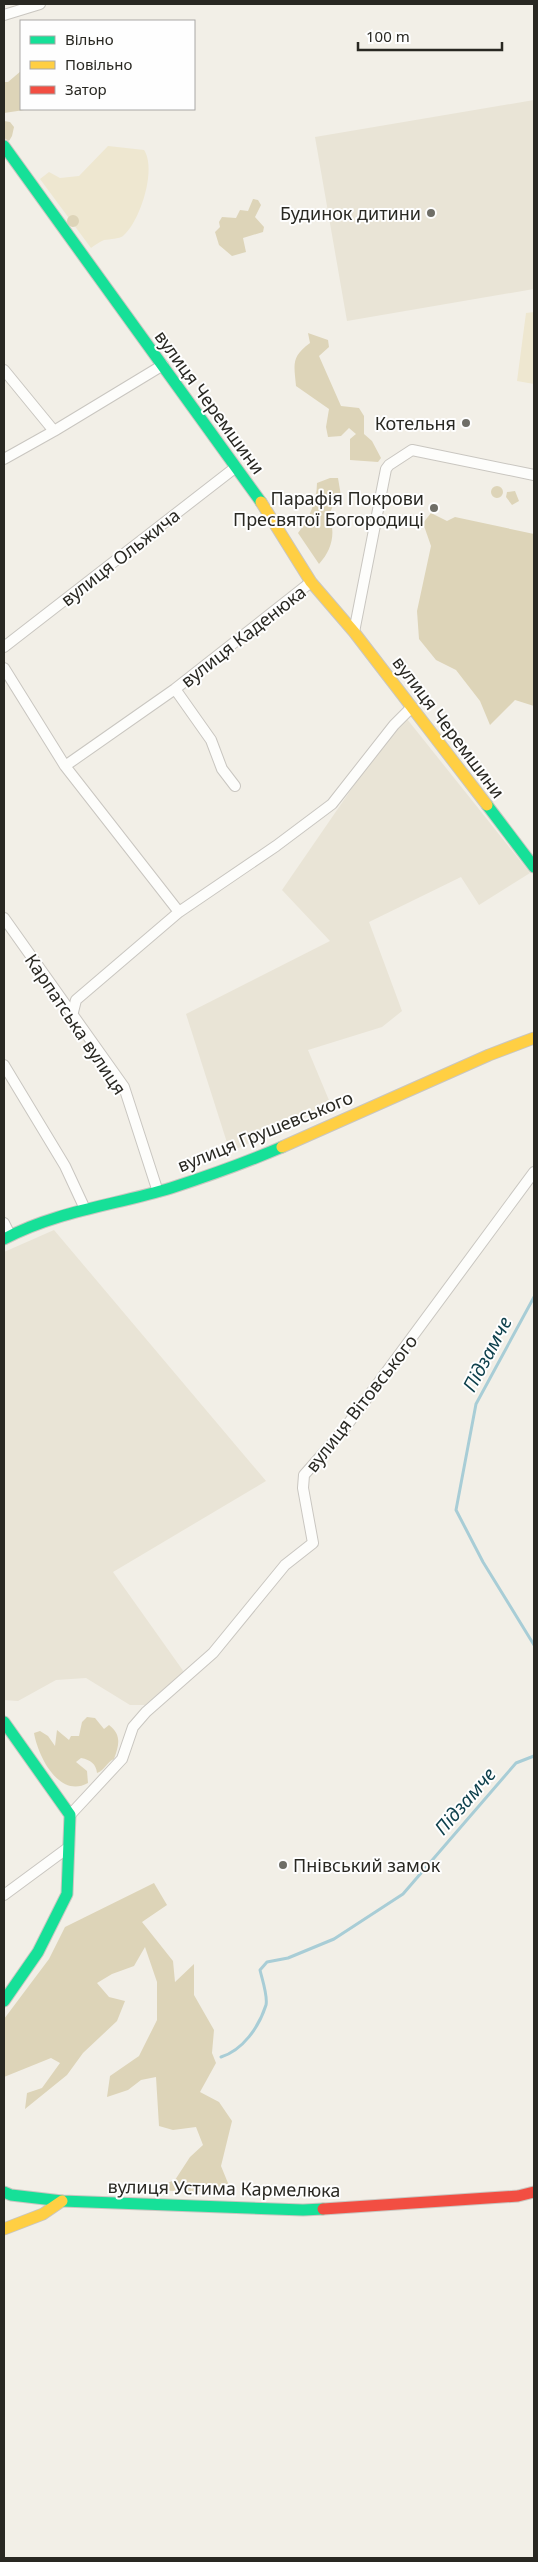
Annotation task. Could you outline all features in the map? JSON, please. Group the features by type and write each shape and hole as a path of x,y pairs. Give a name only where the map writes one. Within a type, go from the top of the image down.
{"street":[{"path":"4,15 40,4"},
{"name":"вулиця Черемшини","path":"4,146 7,159 163,365 270,514 310,582 354,632 529,854 534,867"},
{"path":"4,459 54,432 163,365"},
{"path":"4,370 54,432"},
{"path":"354,632 386,469 389,465 412,450 534,475"},
{"name":"вулиця Ольжича","path":"4,647 236,467"},
{"name":"вулиця Каденюка","path":"65,766 175,689 310,582"},
{"path":"4,668 65,766 179,912"},
{"name":"вулиця Каденюка","path":"175,689 210,740 222,769 236,786"},
{"path":"72,1016 76,1000 179,912 276,846 332,804 394,724 412,707"},
{"name":"Карпатська вулиця","path":"4,918 124,1087 158,1192"},
{"name":"вулиця Грушевського","path":"7,1237 86,1209 158,1192 270,1152 489,1055 534,1038"},
{"path":"4,1065 65,1166 86,1209"},
{"name":"вулиця Вітовського","path":"70,1815 122,1759 133,1727 146,1712 213,1653 285,1565 313,1543 303,1488 304,1475 342,1432 534,1172"},
{"path":"4,1223 7,1237"},
{"path":"4,1722 70,1815 67,1894 38,1952 4,2001"},
{"path":"4,1896 69,1847"},
{"name":"вулиця Устима Кармелюка","path":"4,2192 11,2195 62,2201 303,2210 518,2196 534,2192"},
{"path":"4,2229 43,2214 62,2201"}],"shaded area":[{"path":"20,72 20,110 24,110 4,113 4,82 8,82"},
{"name":"Будинок дитини","path":"534,100 534,289 347,321 315,137"},
{"path":"4,121 10,122 14,127 9,141 4,138"},
{"path":"108,146 144,150 148,159 148,182 141,208 123,236 104,240 91,248 40,179 49,172 60,178 79,176"},
{"path":"253,199 258,200 261,205 255,217 264,227 263,232 243,238 246,252 232,256 219,245 215,232 220,227 219,222 222,217 236,218 240,210 248,211"},
{"path":"71,215 75,215 79,221 75,227 71,227 67,223 67,219"},
{"path":"534,312 534,384 517,381 526,313"},
{"path":"308,333 328,340 329,347 319,356 341,406 359,408 364,416 364,434 372,441 381,458 378,462 350,460 350,439 356,434 349,428 341,436 328,437 326,427 329,409 296,386 295,362 300,353 310,343"},
{"path":"330,478 338,478 341,496 335,501 329,515 332,541 327,553 319,564 298,533 312,510 317,483"},
{"path":"499,486 502,487 502,497 495,498 492,497 491,490 492,487"},
{"path":"515,491 519,501 512,505 506,497 507,492"},
{"path":"431,513 447,521 455,517 534,534 534,706 515,700 490,725 480,701 456,670 436,660 419,639 417,611 431,546 423,523"},
{"path":"403,714 530,873 479,905 461,877 369,922 402,1011 382,1027 308,1050 331,1105 230,1152 186,1014 330,941 282,890"},
{"path":"54,1230 266,1481 113,1572 184,1672 145,1705 130,1705 86,1678 56,1680 18,1701 4,1700 4,1252"},
{"path":"87,1717 95,1718 104,1729 109,1725 113,1729 118,1736 117,1749 114,1759 97,1773 92,1763 81,1758 76,1762 87,1771 88,1783 78,1786 68,1785 59,1780 45,1763 34,1733 40,1731 48,1736 55,1746 57,1730 69,1740 71,1736 79,1736 82,1722"},
{"path":"154,1883 167,1905 142,1922 173,1961 175,1982 194,1964 194,1995 214,2030 212,2053 216,2063 200,2092 219,2102 232,2121 221,2166 232,2193 148,2190 175,2180 190,2157 203,2145 196,2127 173,2130 159,2126 156,2077 141,2080 128,2090 107,2097 110,2076 139,2056 157,2020 157,1982 145,1947 134,1966 112,1974 97,1983 109,1997 125,2001 117,2021 83,2053 67,2075 25,2109 27,2093 42,2088 60,2063 51,2058 4,2077 4,2019 49,1959 65,1927"}],"waterway":[{"name":"Підзамче","path":"534,1297 476,1404 456,1510 483,1562 534,1645"},
{"name":"Підзамче","path":"221,2057 229,2054 249,2037 263,2013 266,2005 266,1992 260,1970 267,1962 288,1958 334,1939 403,1894 516,1763 534,1756"}],"traffic: fast":[{"path":"4,146 261,502"},
{"path":"487,805 534,867"},
{"path":"4,1239 24,1229 65,1215 150,1194 185,1183 282,1147"},
{"path":"4,1722 70,1815 67,1894 38,1952 4,2001"},
{"path":"4,2192 11,2195 62,2201 303,2210 323,2209"}],"traffic: slow":[{"path":"261,502 311,582 354,632 487,805"},
{"path":"282,1147 489,1055 534,1038"},
{"path":"4,2229 43,2214 62,2201"}],"traffic: jam":[{"path":"323,2209 518,2196 534,2192"}],"place":[{"name":"Будинок дитини","path":"431,213"},
{"name":"Котельня","path":"466,423"},
{"name":"Парафія Покрови Пресвятої Богородиці","path":"434,508"},
{"name":"Пнівський замок","path":"283,1865"}]}
